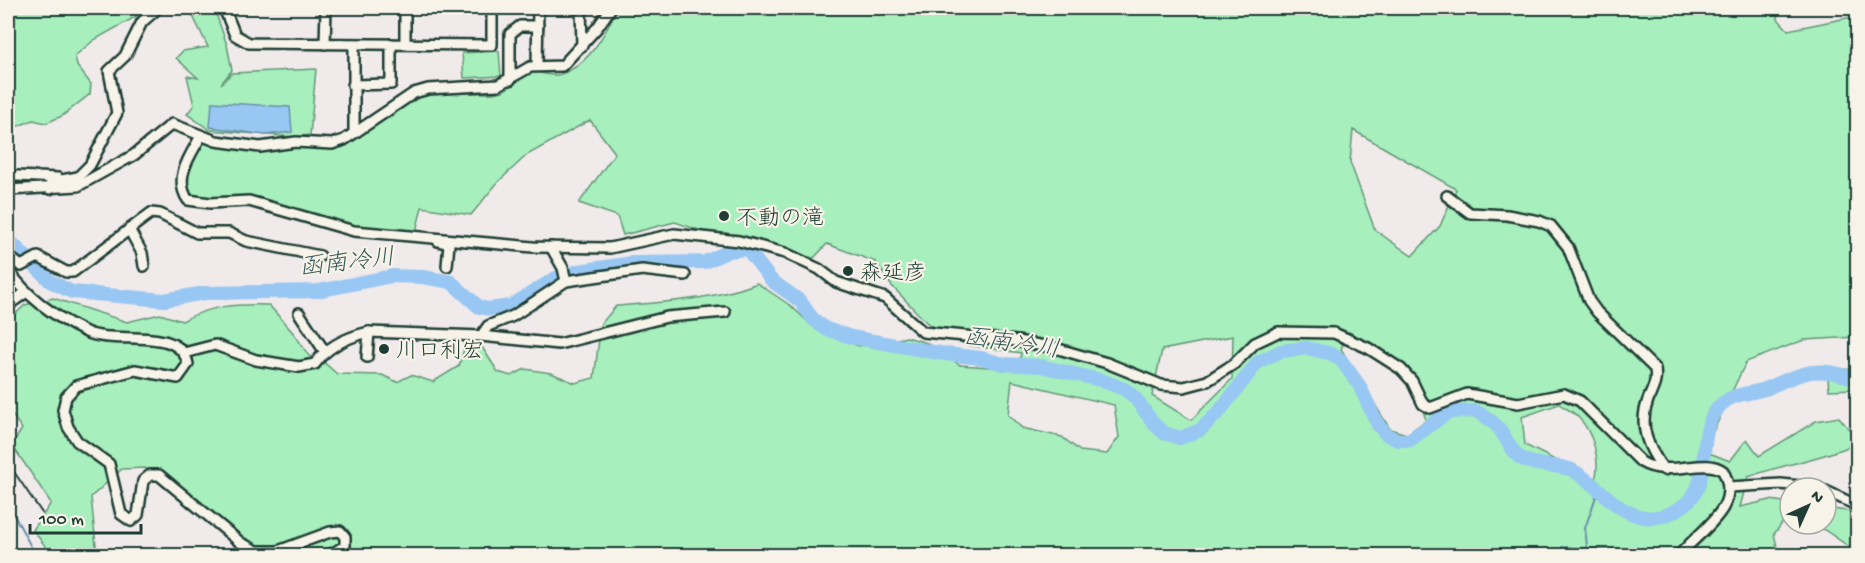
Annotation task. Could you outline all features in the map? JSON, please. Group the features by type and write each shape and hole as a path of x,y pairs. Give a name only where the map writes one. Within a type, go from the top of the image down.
{"street":[{"path":"50,189 51,182 78,177 90,165 117,113 109,71 125,56 142,22 159,8"},
{"path":"224,8 235,35 240,41 249,44 492,45 492,8"},
{"path":"326,8 326,44"},
{"path":"405,8 405,44"},
{"path":"537,65 538,8"},
{"path":"581,8 582,46"},
{"path":"8,190 78,186 98,178 134,155 172,124 216,141 260,147 289,142 332,144 354,133 414,93 428,89 498,85 510,80 522,70 537,65 562,66 582,46 611,8"},
{"path":"510,80 510,34 520,26 538,26"},
{"path":"354,44 354,133"},
{"path":"353,85 392,84 391,44"},
{"path":"201,136 182,174 181,184 188,200 210,203 249,201 354,231 551,247 610,248 675,234 738,241 785,253 819,269 836,282 885,298 923,332 1017,341 1055,348 1107,363 1161,385 1184,387 1207,381 1234,364 1256,343 1278,332 1334,333 1368,348 1401,369 1412,381 1423,404 1430,408 1467,394 1518,403 1564,394 1574,397 1641,462 1652,469 1664,470 1696,466 1720,469 1729,487 1722,512 1679,555"},
{"path":"17,176 72,178"},
{"path":"1447,196 1470,213 1496,213 1539,221 1551,226 1563,240 1589,301 1597,312 1655,369 1657,382 1644,412 1644,432 1652,454 1664,470"},
{"path":"8,256 21,266 39,256 66,272 73,272 151,213 160,214 197,233 230,233 246,241 320,256"},
{"path":"129,229 142,253 144,266"},
{"path":"436,236 438,241 449,244 447,266"},
{"path":"551,247 563,268 566,281"},
{"path":"8,270 25,292 88,333 108,338 154,338 172,344 184,353 188,364 178,378 135,370 76,386 66,397 63,410 68,428 77,441 109,464 121,514 131,521 138,515 143,481 150,475 159,475 247,547 274,552 330,532 340,531 345,537 345,546 328,555"},
{"path":"481,336 488,326 513,316 566,281 642,270 685,275"},
{"path":"8,288 17,283"},
{"path":"8,306 25,292"},
{"path":"184,353 215,345 256,360 299,367 315,364 325,352 354,336 369,332 481,336 559,344 667,318 725,312"},
{"path":"299,313 325,352"},
{"path":"367,357 369,332"},
{"path":"1729,487 1778,484"},
{"path":"1838,496 1857,506"}],"green space":[{"path":"8,8 138,8 137,16 94,40 75,56 77,66 91,84 90,94 62,116 46,123 33,120 16,127 8,126"},
{"path":"189,8 214,8 227,45 232,70 221,84 232,73 316,69 310,135 293,137 210,130 187,114 194,105 187,76 198,78 176,58 183,51 208,47"},
{"path":"617,8 1777,8 1778,19 1788,30 1857,16 1857,337 1804,340 1746,362 1704,451 1730,461 1747,439 1759,456 1816,421 1839,417 1853,434 1848,447 1748,477 1740,507 1770,500 1778,501 1778,529 1774,534 1779,555 1612,556 1608,550 1562,547 1565,555 237,555 251,549 193,495 145,468 122,469 91,497 97,555 52,555 33,530 51,503 12,445 22,429 8,409 8,363 13,355 8,335 8,321 25,305 53,298 127,322 160,314 182,321 203,312 224,307 269,305 295,335 309,356 319,358 337,374 382,375 397,382 411,375 433,382 459,366 466,342 480,344 498,372 511,376 525,369 551,373 575,383 594,378 601,324 616,306 706,297 757,283 791,306 817,330 859,346 907,337 927,343 960,365 1018,369 1021,353 966,345 927,323 891,285 876,262 827,244 814,258 740,244 675,222 623,235 617,216 579,203 615,153 590,120 527,155 498,182 471,215 422,207 416,232 359,228 243,200 206,200 187,195 182,174 205,138 270,150 310,146 320,148 342,141 414,93 493,93 503,91 533,71 561,74 571,70 588,56 602,37","holes":["1353,130 1456,189 1440,226 1412,256 1375,230 1350,162","1349,332 1409,368 1426,420 1407,434 1390,429 1341,349","1233,336 1232,379 1191,420 1152,396 1162,350","1012,381 1114,405 1119,437 1107,454 1080,451 1062,437 1022,428 1008,415","1559,404 1577,416 1592,439 1597,464 1595,480 1525,445 1522,417"]},
{"path":"499,51 501,76 464,78 462,53"},
{"path":"1827,368 1857,370 1857,393 1855,389 1829,390"},
{"path":"1838,510 1853,512 1857,519 1857,552 1834,536 1838,536"}],"water":[{"path":"212,102 290,107 292,132 265,135 210,127"},
{"path":"1562,547 1609,550 1612,555 1565,555"}],"waterway":[{"name":"函南冷川","path":"8,239 50,281 72,292 164,300 205,293 318,291 392,276 423,277 451,282 479,307 489,309 511,306 556,278 579,271 632,263 705,262 729,251 747,249 772,281 800,301 813,319 826,329 851,337 981,358 1004,364 1041,366 1104,381 1126,390 1164,433 1180,438 1200,430 1218,413 1258,362 1281,351 1307,348 1332,354 1341,360 1359,385 1378,425 1387,435 1398,440 1410,440 1448,412 1476,411 1496,425 1519,457 1531,463 1572,470 1624,510 1644,517 1671,513 1693,496 1700,480 1707,429 1716,411 1728,399 1813,372 1823,371 1858,380"},
{"path":"1588,556 1585,528 1599,488"},
{"path":"11,503 13,513 36,556"}],"railway":[{"path":"8,463 42,513"}],"place":[{"name":"不動の滝","path":"724,216"},
{"name":"森延彦","path":"848,271"},
{"name":"川口利宏","path":"384,349"}]}
